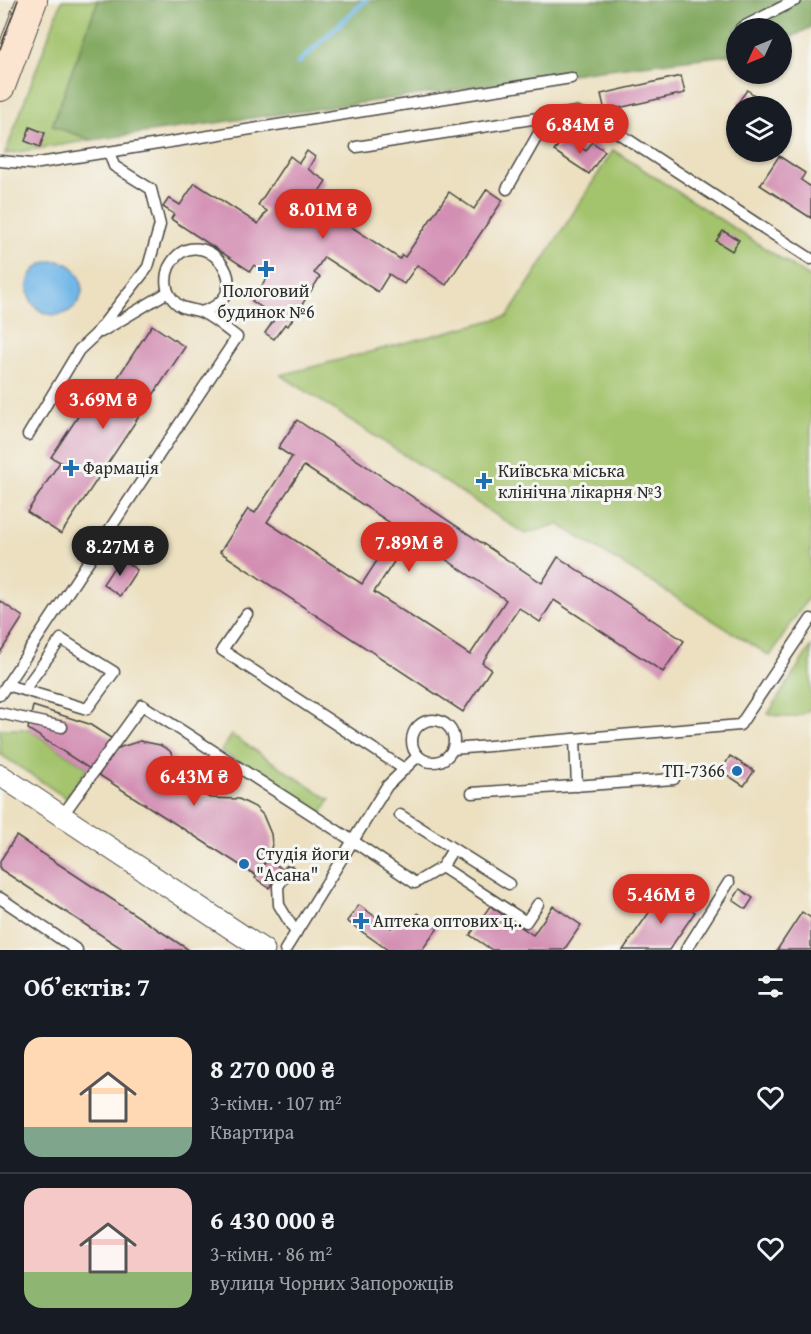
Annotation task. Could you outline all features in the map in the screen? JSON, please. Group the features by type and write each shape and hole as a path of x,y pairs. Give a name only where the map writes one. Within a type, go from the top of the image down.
{"street":[{"path":"0,86 32,0"},
{"path":"4,781 62,816 264,950"}],"lane":[{"path":"761,18 796,0"},
{"path":"0,160 33,164 571,78"},
{"path":"357,147 576,112 592,116 811,259"},
{"path":"507,189 548,117"},
{"path":"28,435 79,350 95,335 148,267 160,225 151,189 114,166 109,152"},
{"path":"0,695 237,337 201,312 182,308 168,292 167,271 172,261 194,249 215,255 227,271 228,287 219,303 201,312"},
{"path":"95,335 168,292"},
{"path":"247,614 222,650 404,769"},
{"path":"453,749 740,726 811,618"},
{"path":"7,685 87,709 114,672 61,639 24,690"},
{"path":"62,816 142,705 415,883 442,867 453,849"},
{"path":"0,713 62,727"},
{"path":"430,720 442,722 448,726 454,739 453,749 443,760 436,762 424,760 418,756 412,742 413,733 417,726 430,720"},
{"path":"575,739 577,786"},
{"path":"285,950 387,786 418,756"},
{"path":"472,793 675,779"},
{"path":"400,815 509,884"},
{"path":"442,867 526,922 538,904"},
{"path":"289,871 278,886 279,905 296,933"},
{"path":"686,950 729,882"},
{"path":"0,898 77,950"}],"green space":[{"path":"62,0 98,0 52,126 92,140 5,154"},
{"path":"98,0 811,0 811,27 792,37 792,18 726,18 726,55 600,70 92,140 52,126"},
{"path":"613,150 811,278 811,593 770,656 558,524 525,534 281,375 508,316"},
{"path":"811,646 811,708 796,716 768,714"},
{"path":"0,729 28,729 88,768 66,798 0,754"},
{"path":"232,735 330,800 320,816 221,751"}],"water":[{"path":"55,261 74,269 82,288 74,307 55,315 36,307 28,288 36,269"}],"building":[{"path":"681,76 685,93 605,111 601,94"},
{"path":"747,90 756,96 743,96"},
{"path":"30,127 45,133 40,147 25,141"},
{"path":"564,137 586,151 592,142 605,151 589,174 554,151"},
{"path":"307,151 315,157 308,169 326,181 307,210 326,223 332,214 400,259 402,255 405,257 449,192 474,209 487,189 503,200 446,285 417,265 404,284 389,274 378,292 324,257 314,273 320,277 288,326 285,324 274,339 265,333 276,317 252,301 269,275 254,265 250,271 171,219 174,214 163,207 169,198 180,205 195,183 258,224 267,211 258,205 290,156 299,163"},
{"path":"775,162 788,162 805,173 801,180 811,187 811,218 760,185"},
{"path":"723,231 739,240 732,251 716,241"},
{"path":"152,325 185,347 61,534 27,512 60,462 51,457 97,388 107,394"},
{"path":"297,420 542,583 558,557 684,641 663,672 554,600 540,622 519,608 482,663 491,669 463,712 220,552 248,509 255,513 292,457 278,448","holes":["304,466 398,528 362,584 267,522","411,536 506,600 470,655 374,592"]},
{"path":"120,558 137,570 120,596 103,584"},
{"path":"0,601 23,617 0,653"},
{"path":"33,706 89,724 114,740 93,771 28,729"},
{"path":"140,741 160,745 169,750 189,782 200,793 210,798 239,799 255,807 263,815 271,834 272,844 270,854 257,874 268,859 282,869 269,888 255,878 257,876 99,775 113,753 121,747"},
{"name":"ТП-7366","path":"730,756 754,771 744,786 721,771"},
{"path":"16,836 189,950 124,950 0,869 0,861"},
{"path":"740,889 753,898 746,909 733,900"},
{"path":"664,891 695,912 669,950 623,950"},
{"path":"359,905 391,928 400,916 411,923 418,913 438,928 422,950 388,950 347,921"},
{"path":"490,906 533,935 553,906 581,925 564,950 492,950 470,935"},
{"path":"802,912 811,918 811,950 777,950"}],"waterway":[{"path":"298,63 366,0"}],"tram line":[{"path":"0,49 18,0"}],"place":[{"name":"Пологовий будинок №6","path":"266,269"},
{"name":"Фармація","path":"71,468"},
{"name":"Київська міська клінічна лікарня №3","path":"484,481"},
{"name":"ТП-7366","path":"737,771"},
{"name":"Студія йоги \"Асана\"","path":"244,864"},
{"name":"Аптека оптових ц‥","path":"361,921"}]}
